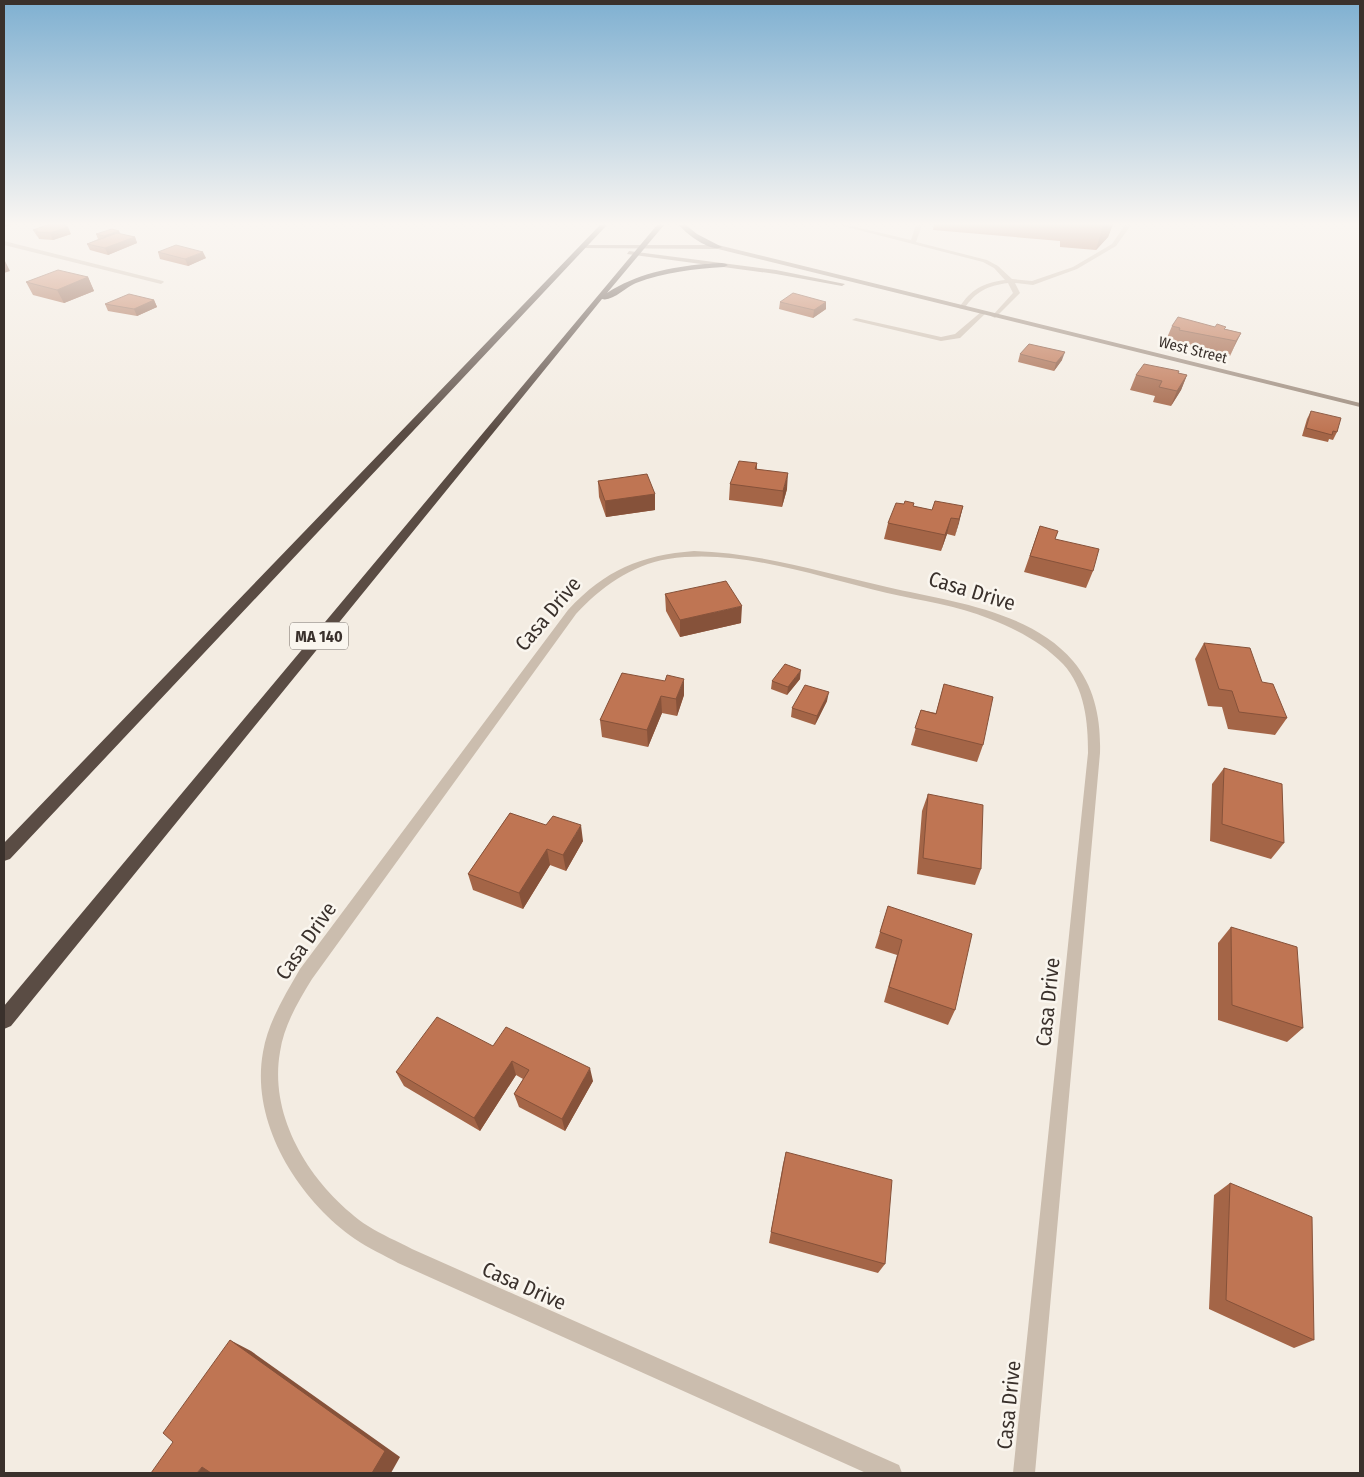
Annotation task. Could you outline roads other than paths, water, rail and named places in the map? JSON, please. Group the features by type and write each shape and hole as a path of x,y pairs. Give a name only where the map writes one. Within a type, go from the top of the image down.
{"highway":[{"path":"4,854 537,294"},
{"name":"MA 140","path":"4,1020 603,294"},
{"path":"593,306 612,294"}],"street":[{"name":"West Street","path":"889,294 962,308"},
{"name":"West Street","path":"906,294 1360,405"},
{"path":"962,308 969,297 973,294"},
{"path":"994,316 1016,294"},
{"path":"856,320 941,339 957,336 983,313"},
{"name":"Casa Drive","path":"891,1473 405,1256 362,1232 331,1207 304,1174 281,1136 270,1091 271,1054 284,1011 306,974 572,612 586,596 619,572 666,557 690,554 764,561 991,616 1042,640 1062,656 1076,673 1085,690 1095,726 1094,753 1024,1473"}]}
